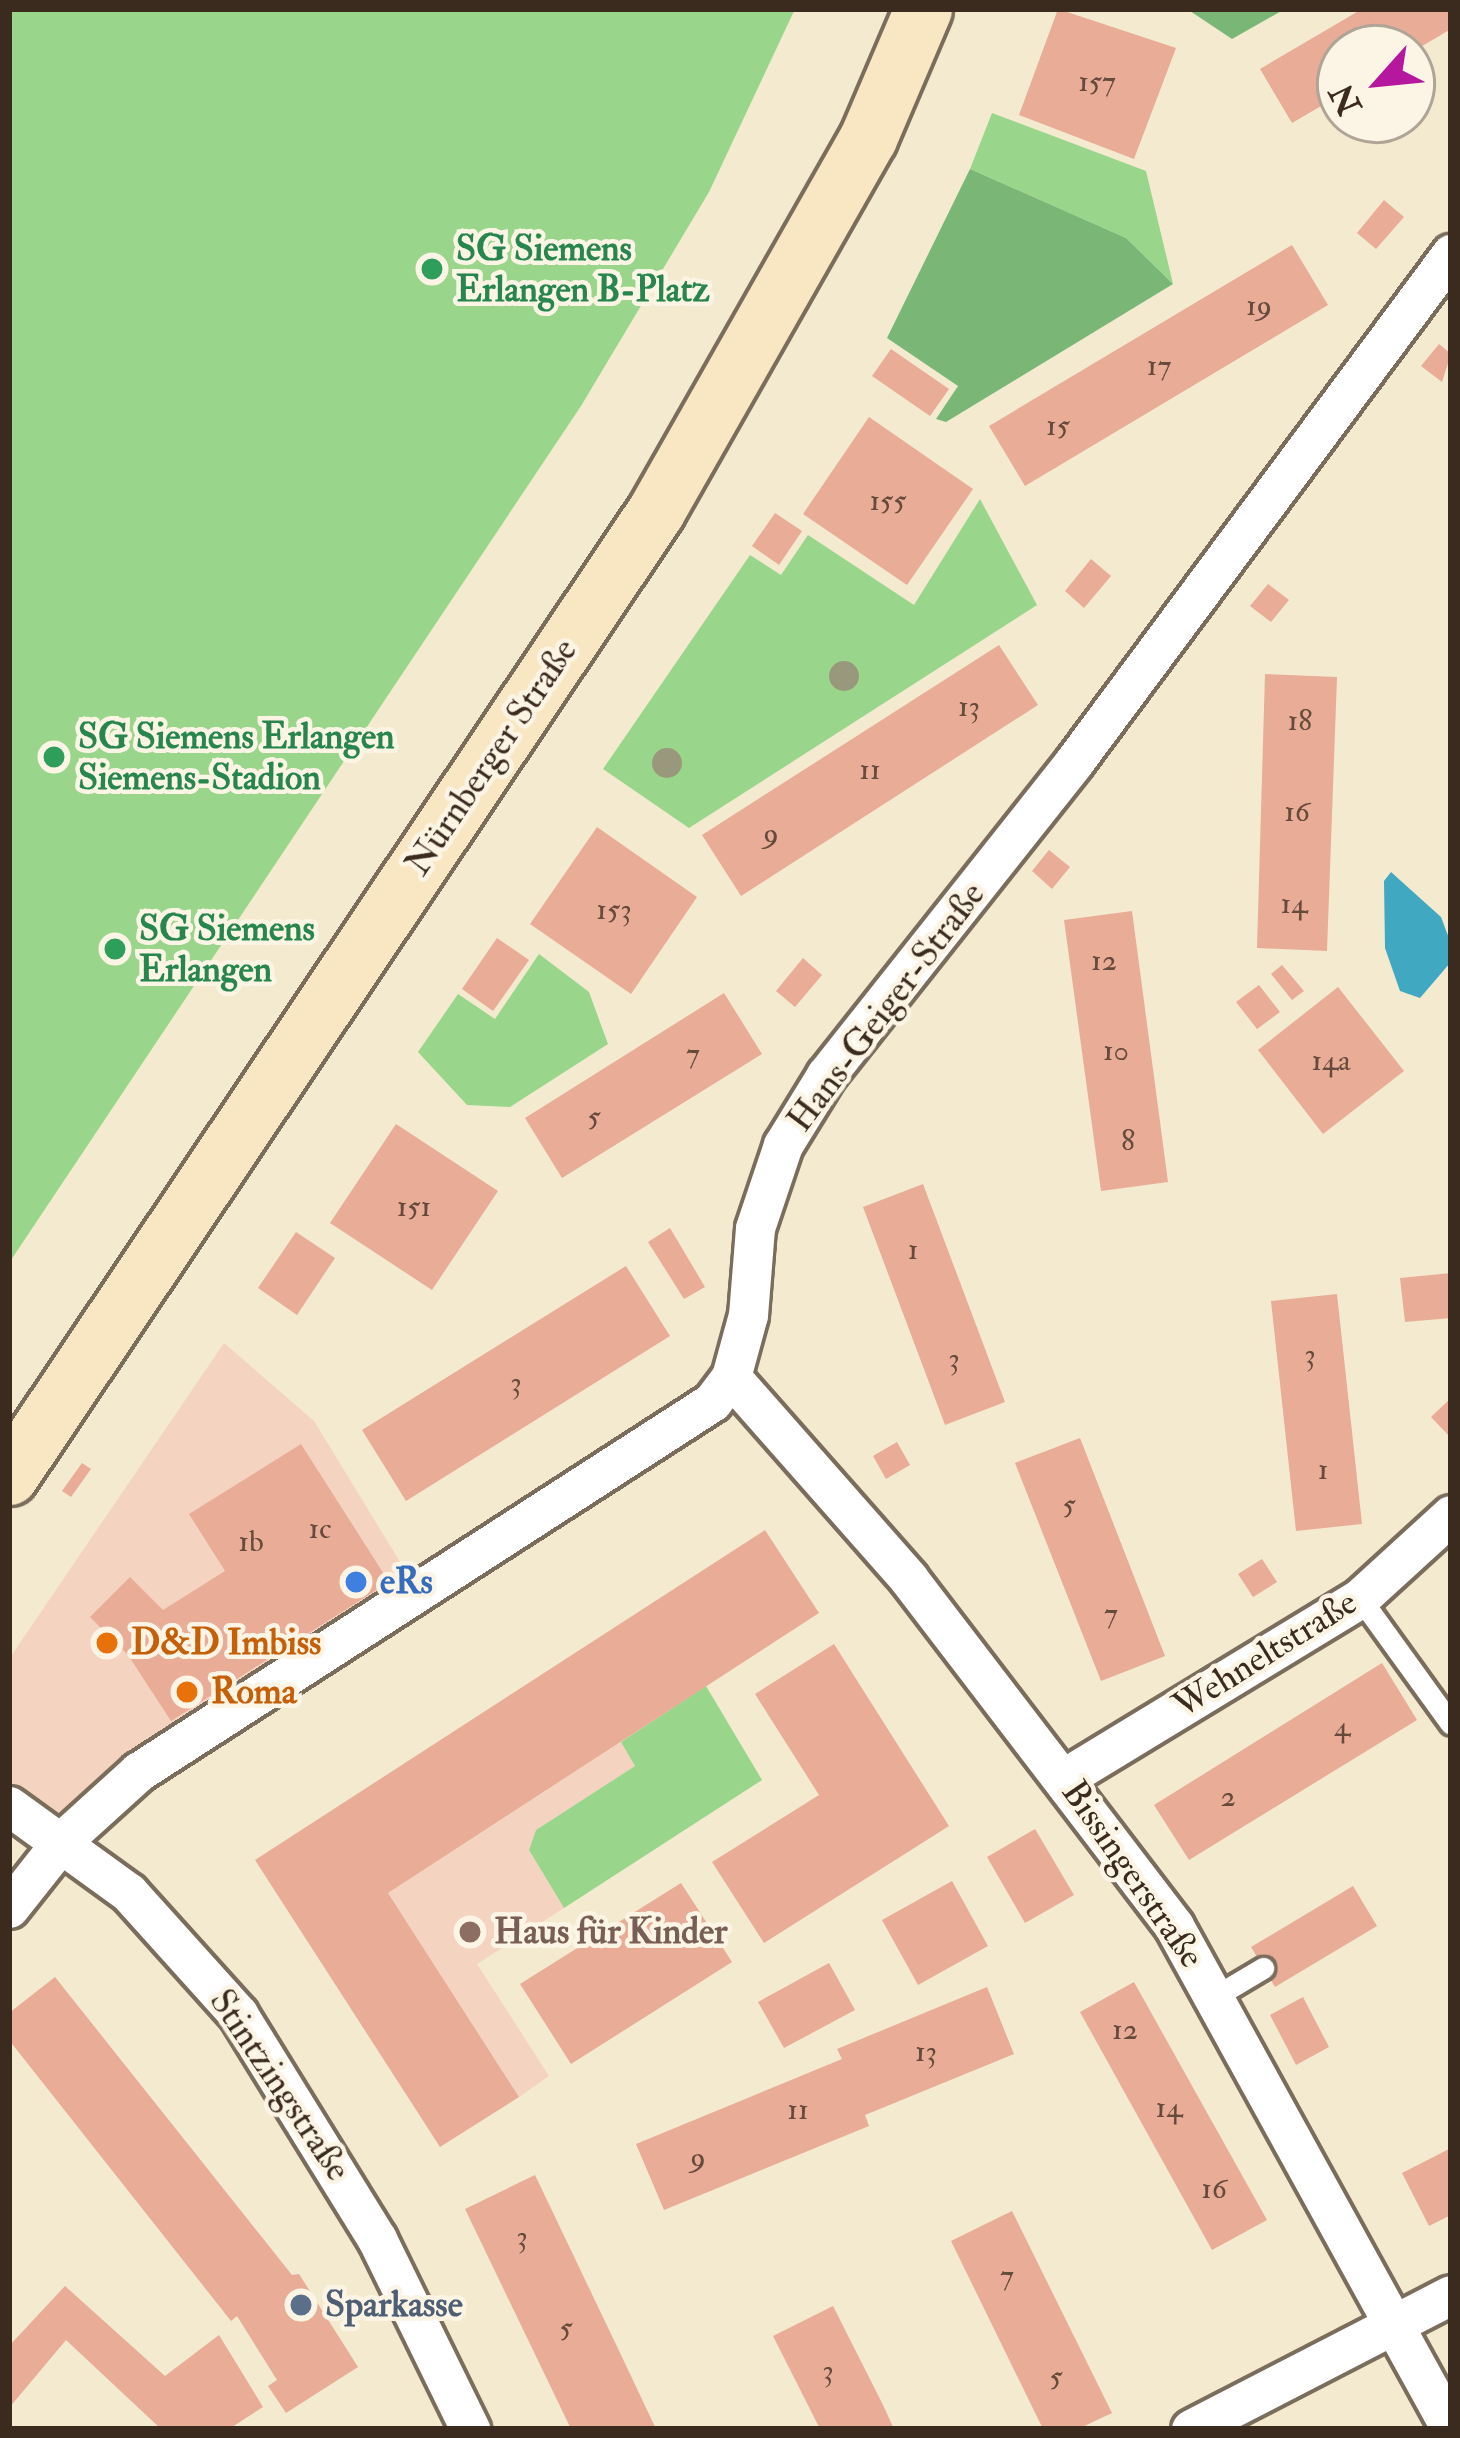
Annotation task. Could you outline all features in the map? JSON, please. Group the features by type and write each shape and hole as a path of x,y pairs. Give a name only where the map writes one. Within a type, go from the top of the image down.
{"street":[{"name":"Nürnberger Straße","path":"9,1476 656,511 868,138 922,9"},
{"name":"Hans-Geiger-Straße","path":"9,1908 62,1841 138,1772 680,1426 730,1377 748,1315 755,1228 784,1145 826,1076 1086,746 1451,254"},
{"name":"Bissingerstraße","path":"730,1377 864,1524 1066,1777 1216,1996 1451,2429"},
{"name":"Wehneltstraße","path":"1066,1777 1360,1598 1451,1515"},
{"name":"Stintzingstraße","path":"9,1806 129,1893 246,2025 377,2239 470,2429"},
{"path":"1191,2429 1451,2295"}],"lane":[{"path":"1360,1598 1451,1724"},
{"path":"1216,1996 1263,1968"}],"shaded area":[{"path":"224,1343 314,1421 419,1593 62,1841 9,1806 9,1659"},
{"name":"Haus für Kinder","path":"621,1742 635,1766 536,1830 529,1850 564,1908 477,1964 549,2076 519,2097 388,1893"}],"green space":[{"name":"SG Siemens Erlangen","path":"9,9 795,9 709,192 581,406 9,1263"},
{"path":"1187,9 1285,9 1232,39"},
{"path":"992,113 1146,171 1173,284 1126,238 970,169"},
{"path":"970,169 1126,238 1173,284 946,422 936,419 958,386 887,338"},
{"path":"980,499 1037,605 689,828 603,769 750,555 781,575 808,535 914,605"},
{"path":"539,954 589,992 608,1044 510,1107 467,1105 418,1052 458,994 495,1019"},
{"path":"706,1686 762,1780 564,1908 529,1850 536,1830 635,1766 621,1742"}],"water":[{"path":"1391,872 1441,917 1450,941 1450,963 1420,998 1400,991 1385,948 1384,881"}],"building":[{"path":"1058,9 1176,48 1134,159 1019,115"},
{"path":"1362,9 1451,9 1451,29 1436,38 1436,24 1336,24"},
{"path":"1316,36 1316,109 1292,123 1260,69"},
{"path":"1384,200 1404,217 1376,249 1357,233"},
{"path":"1292,245 1328,305 1025,486 989,426"},
{"path":"1439,344 1451,354 1442,382 1421,366"},
{"path":"891,349 949,389 930,416 872,376"},
{"path":"869,417 973,489 907,585 803,514"},
{"path":"775,513 802,531 779,565 752,546"},
{"path":"1091,559 1111,576 1084,608 1065,591"},
{"path":"1268,584 1289,600 1271,622 1250,606"},
{"path":"999,645 1038,705 741,896 702,835"},
{"path":"1265,674 1337,677 1327,951 1257,948"},
{"path":"597,827 697,897 631,994 530,924"},
{"path":"1049,850 1070,867 1052,889 1032,871"},
{"path":"1132,911 1168,1182 1101,1191 1064,920"},
{"path":"497,938 529,960 493,1011 462,989"},
{"path":"803,958 822,975 795,1007 776,991"},
{"path":"1282,965 1304,991 1292,1000 1271,974"},
{"path":"1259,985 1280,1012 1257,1029 1236,1002"},
{"path":"1338,987 1404,1071 1323,1134 1258,1050"},
{"path":"724,993 762,1054 562,1178 525,1118"},
{"path":"396,1124 498,1191 432,1290 330,1223"},
{"path":"923,1184 1005,1402 945,1425 863,1207"},
{"path":"670,1228 705,1287 684,1299 648,1242"},
{"path":"296,1232 335,1258 297,1315 258,1288"},
{"path":"626,1266 670,1336 406,1501 362,1430"},
{"path":"1451,1273 1451,1318 1405,1322 1400,1278"},
{"path":"1337,1294 1362,1524 1296,1531 1271,1301"},
{"path":"1451,1398 1451,1438 1431,1417"},
{"path":"1080,1438 1165,1656 1101,1681 1015,1463"},
{"path":"897,1442 910,1465 886,1479 873,1456"},
{"path":"301,1444 389,1582 171,1721 128,1655 90,1617 130,1577 163,1610 225,1571 189,1514"},
{"path":"82,1463 91,1469 71,1497 62,1491"},
{"path":"765,1530 819,1613 388,1893 519,2097 440,2147 255,1860"},
{"path":"1262,1559 1277,1582 1253,1597 1238,1574"},
{"path":"834,1644 949,1826 764,1943 712,1862 819,1795 755,1694"},
{"path":"1382,1663 1417,1720 1189,1860 1154,1805"},
{"path":"1035,1829 1074,1895 1025,1923 987,1857"},
{"path":"952,1881 988,1946 918,1985 882,1920"},
{"path":"681,1883 732,1962 571,2064 520,1984"},
{"path":"1353,1886 1377,1926 1275,1987 1251,1947"},
{"path":"829,1963 855,2010 784,2048 758,2002"},
{"path":"55,1977 292,2275 299,2274 358,2367 286,2413 268,2386 277,2380 237,2316 231,2321 9,2040 9,2013"},
{"path":"1134,1982 1267,2220 1212,2250 1080,2012"},
{"path":"987,1987 1014,2054 865,2115 869,2126 664,2210 636,2144 842,2059 837,2049"},
{"path":"1303,1997 1329,2047 1296,2065 1270,2015"},
{"path":"1451,2148 1451,2215 1429,2226 1402,2173"},
{"path":"535,2175 656,2429 571,2429 465,2209"},
{"path":"1012,2211 1112,2413 1078,2429 1043,2429 951,2241"},
{"path":"65,2286 165,2376 219,2335 263,2407 229,2429 161,2429 66,2340 9,2408 9,2346"},
{"path":"833,2306 894,2429 820,2429 773,2336"}],"place":[{"name":"SG Siemens Erlangen B-Platz","path":"432,269"},
{"name":"SG Siemens Erlangen Siemens-Stadion","path":"54,757"},
{"name":"SG Siemens Erlangen","path":"115,949"},
{"name":"eRs","path":"356,1582"},
{"name":"D&D Imbiss","path":"107,1643"},
{"name":"Roma","path":"187,1692"},
{"name":"Haus für Kinder","path":"470,1932"},
{"name":"Sparkasse","path":"301,2305"}]}
